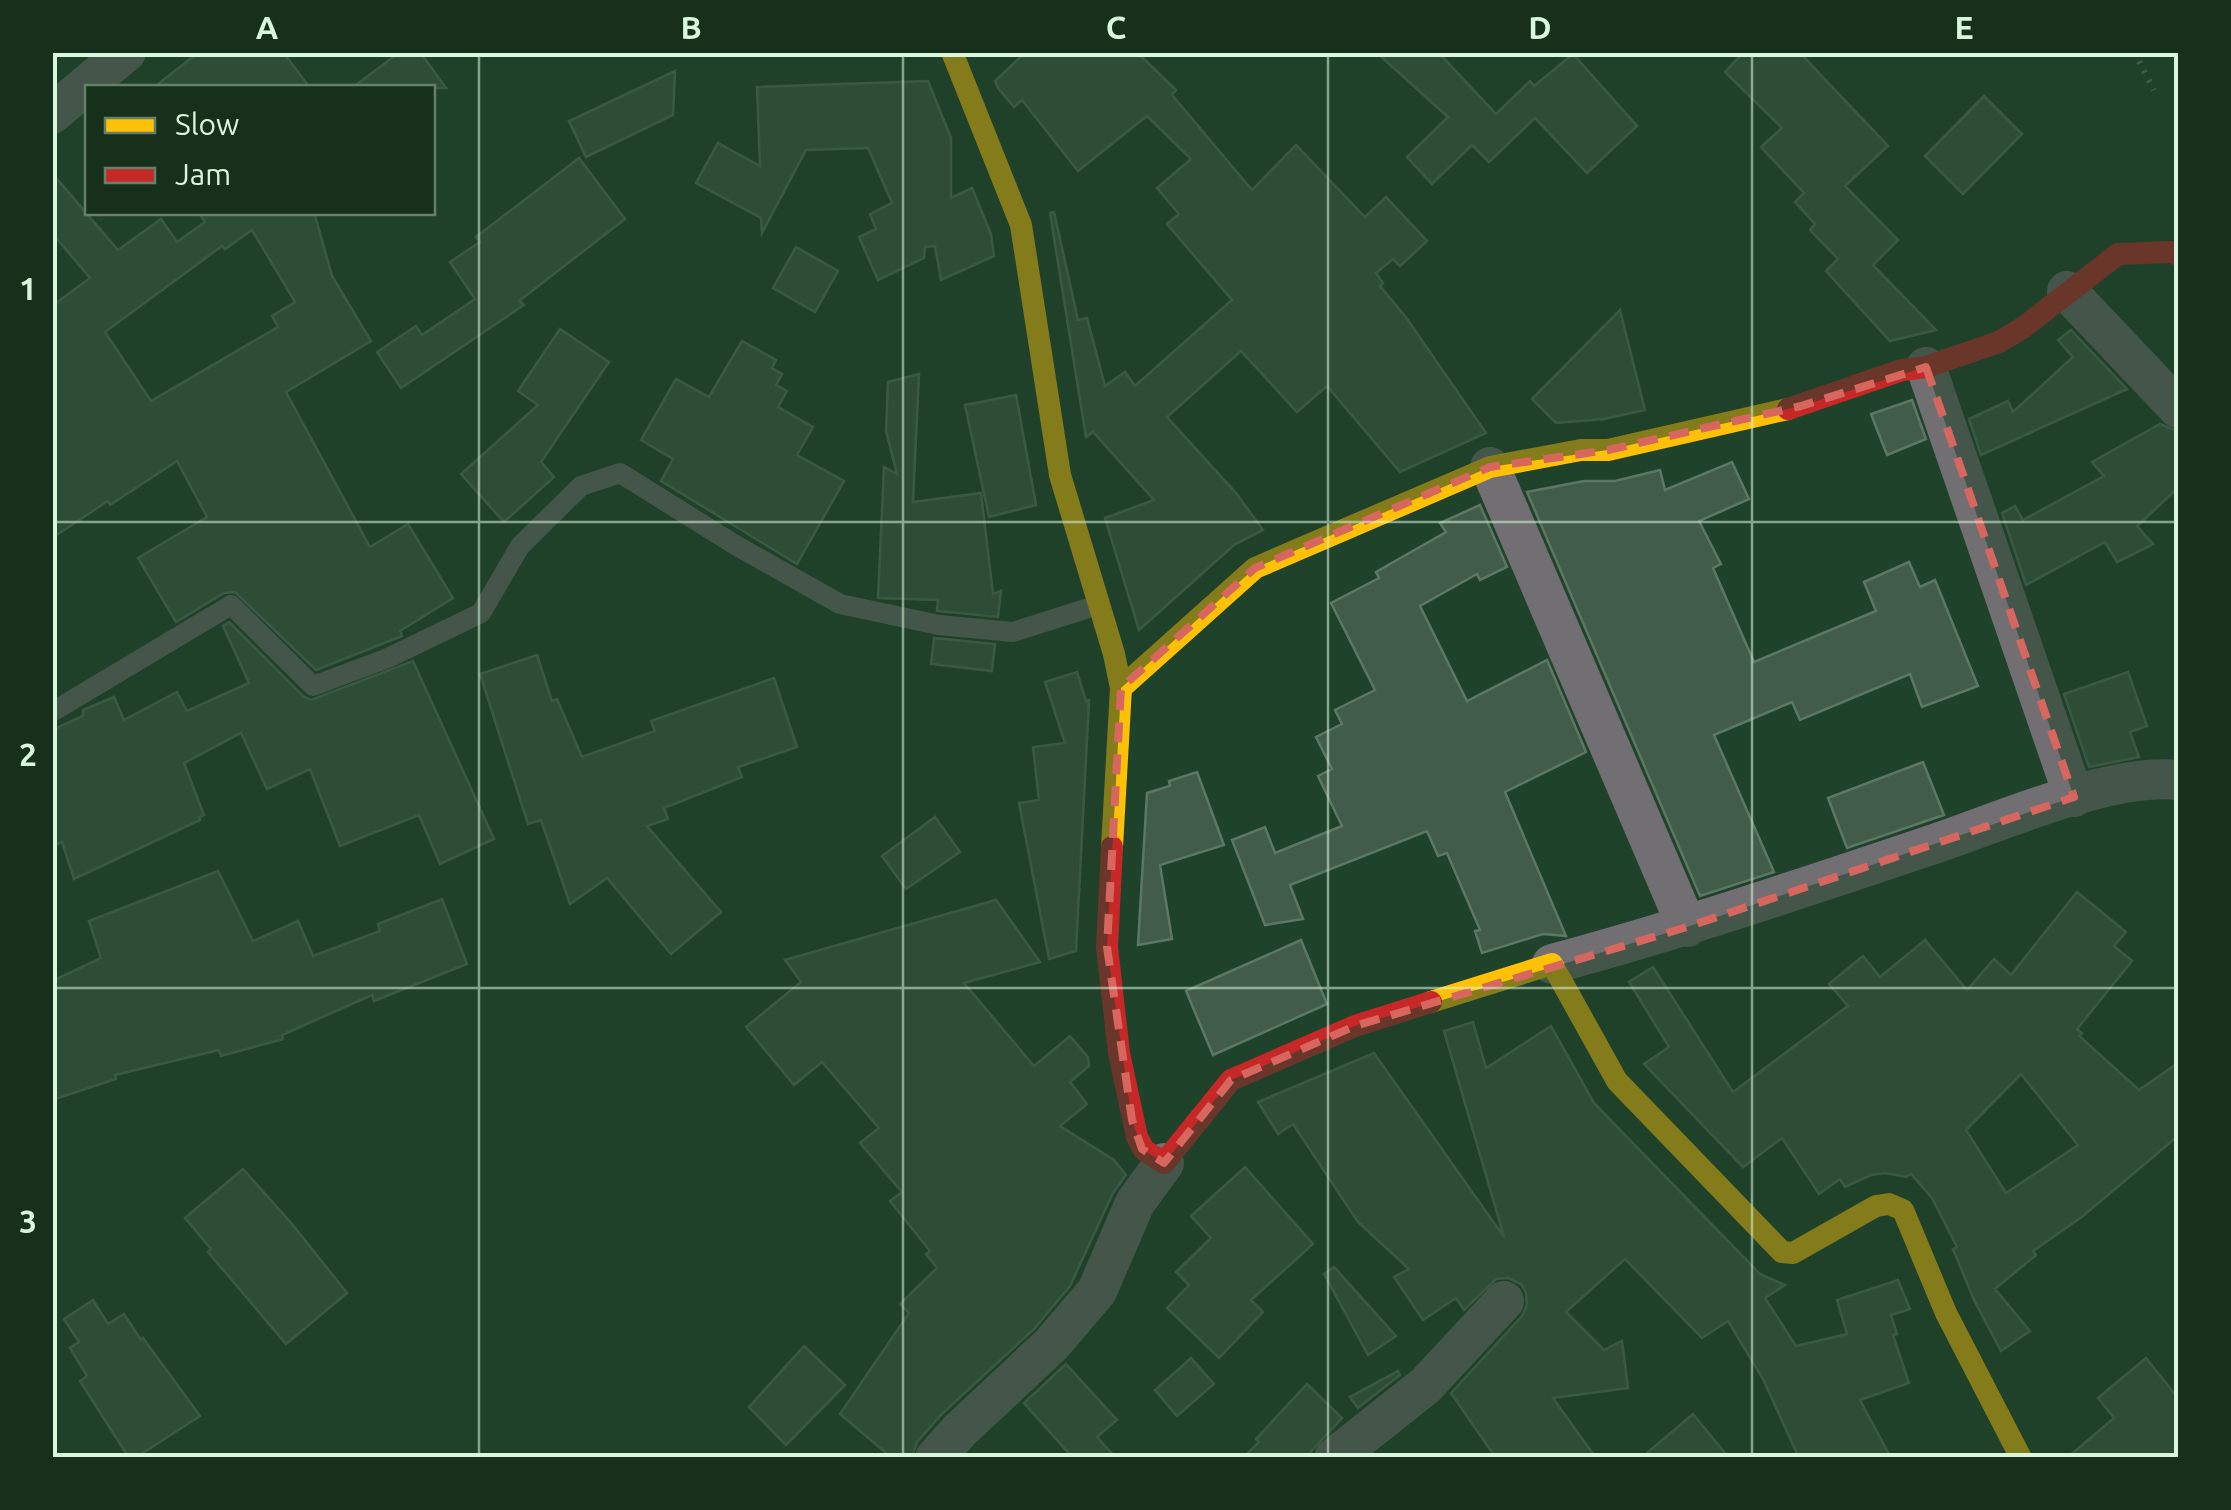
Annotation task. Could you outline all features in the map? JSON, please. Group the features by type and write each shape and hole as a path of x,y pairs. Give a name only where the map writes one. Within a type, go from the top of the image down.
{"street":[{"path":"87,85 126,52"},
{"path":"952,52 1022,225 1060,474 1096,606 1114,654 1120,688 1107,948 1109,986 1132,1120 1142,1148 1164,1162"},
{"path":"52,114 85,86"},
{"path":"1120,688 1254,568 1490,466 1581,450 1608,450 1801,406 1902,370 1926,367 1999,342 2118,254 2178,255"},
{"path":"2067,291 2178,408"},
{"path":"1926,367 2074,797"},
{"path":"1490,466 1686,928"},
{"path":"936,1458 1050,1345 1097,1291 1135,1202 1232,1080 1355,1026 1552,964 1686,928 2074,797 2152,777 2178,780"},
{"path":"1552,964 1617,1081 1782,1252 1793,1253 1876,1206 1889,1204 1903,1210 1946,1312 2021,1458"},
{"path":"1334,1458 1426,1386 1504,1301"}],"lane":[{"path":"52,712 231,605 313,686 388,658 482,613 520,546 581,486 620,473 840,604 939,625 1013,632 1096,606"}],"path":[{"path":"2134,52 2154,90"}],"highlighted area":[{"path":"1926,367 2074,797 1687,927 1355,1026 1231,1080 1164,1163 1142,1149 1132,1120 1107,947 1121,688 1255,568 1490,467 1608,450 1801,406"}],"building":[{"path":"199,52 283,52 308,85 157,85"},
{"path":"400,52 420,52 446,88 435,85 356,85"},
{"path":"1026,52 1137,52 1176,90 1172,95 1252,190 1296,145 1365,217 1386,197 1427,241 1400,266 1393,259 1376,273 1383,283 1380,286 1486,433 1400,472 1327,386 1297,412 1241,351 1167,417 1236,493 1263,530 1234,545 1139,630 1105,518 1154,500 1093,432 1086,437 1050,213 1054,212 1078,320 1087,318 1105,386 1125,372 1135,386 1232,300 1167,224 1179,214 1157,188 1191,159 1147,116 1078,171 1022,100 1014,107 998,88 995,81"},
{"path":"1376,52 1438,52 1496,114 1530,81 1534,86 1573,54 1637,126 1587,173 1535,118 1489,162 1472,145 1432,184 1407,157 1448,117"},
{"path":"1744,52 1799,52 1888,146 1845,186 1898,240 1873,265 1936,330 1890,341 1826,271 1838,259 1810,230 1815,224 1795,202 1804,193 1761,147 1782,128 1725,72"},
{"path":"675,71 673,115 586,157 569,121"},
{"path":"928,81 951,138 951,198 972,188 991,234 994,256 941,280 935,246 925,247 924,258 878,280 859,237 876,229 870,214 892,203 868,148 806,150 762,233 761,218 696,183 718,143 760,166 757,87"},
{"path":"1984,96 2022,134 1963,194 1925,156"},
{"path":"579,158 625,219 519,301 524,305 401,388 377,352 416,326 422,335 475,299 450,262 480,242 476,237"},
{"path":"52,173 118,250 161,219 177,242 205,222 200,215 315,215 332,276 371,341 286,392 370,547 408,524 453,598 400,631 402,636 316,670 235,592 224,593 176,622 138,558 207,517 177,461 52,538 52,306 90,278 52,233","holes":["252,230 295,302 272,316 278,327 151,401 105,332 222,246 225,249"]},
{"path":"796,247 838,271 815,312 773,288"},
{"path":"1620,310 1645,410 1556,423 1532,399"},
{"path":"560,329 609,362 541,462 554,477 504,522 461,474 538,405 518,391"},
{"path":"2071,330 2127,389 1981,455 1969,419 2008,401 2013,412 2073,357 2058,340"},
{"path":"742,341 776,360 772,368 782,374 776,385 787,391 778,407 813,427 797,455 844,481 797,564 661,481 673,459 641,440 676,379 709,397"},
{"path":"919,374 913,502 981,493 993,594 1001,591 998,617 937,611 938,600 878,598 884,467 897,474 886,431 888,382"},
{"path":"1016,395 1036,505 989,517 965,405"},
{"path":"1912,400 1926,439 1887,455 1871,414"},
{"path":"2160,424 2178,431 2178,488 2137,526 2153,544 2117,562 2105,542 2026,585 2002,513 2015,506 2023,520 2104,476 2092,462"},
{"path":"1732,462 1749,499 1699,521 1721,564 1713,568 1754,662 1876,611 1864,582 1909,562 1920,587 1935,580 1978,686 1922,707 1910,674 1800,720 1792,702 1714,735 1774,872 1700,896 1527,492 1584,481 1615,481 1660,470 1665,490"},
{"path":"1480,505 1507,567 1480,580 1477,574 1420,606 1467,701 1547,660 1586,752 1505,792 1566,936 1543,934 1482,953 1475,931 1480,930 1447,853 1438,856 1427,831 1290,885 1303,919 1265,925 1232,840 1265,827 1275,853 1342,826 1318,776 1332,769 1316,737 1342,724 1335,710 1375,690 1331,603 1379,578 1376,572 1446,532 1440,523"},
{"path":"229,622 311,700 413,661 494,839 440,864 419,815 340,846 310,769 267,789 241,733 184,763 204,815 200,820 74,879 62,842 52,846 52,730 83,716 83,710 114,697 124,720 177,692 187,711 249,683 223,626"},
{"path":"934,638 995,644 992,671 931,664"},
{"path":"537,655 552,701 557,699 582,757 655,731 651,721 774,678 797,747 738,767 742,777 664,808 668,819 647,826 721,912 671,954 607,878 570,904 541,820 528,824 480,674"},
{"path":"1077,672 1086,701 1089,700 1076,951 1049,959 1019,803 1039,800 1033,747 1065,743 1045,682"},
{"path":"2128,672 2147,726 2130,732 2139,757 2089,767 2064,694"},
{"path":"1923,762 1944,815 1847,848 1828,798"},
{"path":"1197,772 1224,845 1160,865 1172,939 1138,945 1147,793"},
{"path":"935,817 960,852 906,889 882,856"},
{"path":"218,871 253,941 298,921 313,956 380,931 378,924 442,899 467,964 374,1001 372,995 282,1035 283,1039 221,1056 219,1050 115,1075 116,1079 52,1100 52,981 101,958 89,921"},
{"path":"2077,892 2126,932 2114,946 2132,961 2077,1029 2082,1033 2079,1036 2139,1090 2178,1063 2178,1136 2083,1216 2033,1251 2036,1255 1995,1289 2030,1331 2001,1351 1974,1300 1953,1249 1957,1247 1932,1198 1911,1174 1871,1175 1845,1187 1840,1179 1819,1194 1782,1138 1743,1167 1644,1064 1669,1047 1629,982 1653,967 1733,1092 1848,1006 1829,984 1863,956 1880,977 1925,940 1967,990 1994,959 2011,975","holes":["2021,1074 2078,1145 2006,1193 1966,1130"]},
{"path":"996,900 1040,962 964,983 1034,1066 1070,1036 1088,1057 1089,1066 1070,1082 1087,1104 1060,1126 1114,1160 1126,1175 1113,1193 1070,1286 1034,1329 942,1414 917,1442 912,1458 892,1458 840,1414 909,1313 900,1304 937,1268 926,1254 930,1251 890,1201 902,1192 860,1143 879,1128 822,1062 794,1085 746,1027 801,982 785,960"},
{"path":"1301,940 1327,1004 1213,1055 1186,991"},
{"path":"1473,1022 1486,1068 1551,1026 1594,1103 1760,1274 1785,1285 1765,1298 1796,1346 1847,1334 1837,1300 1898,1280 1910,1309 1891,1315 1897,1334 1893,1335 1909,1383 1860,1400 1891,1458 1799,1458 1763,1379 1728,1321 1702,1338 1625,1259 1566,1312 1604,1350 1622,1341 1628,1388 1553,1398 1596,1458 1496,1458 1451,1393 1522,1316 1527,1305 1521,1284 1508,1278 1496,1279 1464,1310 1456,1298 1423,1320 1394,1277 1409,1269 1358,1222 1293,1124 1278,1134 1258,1102 1374,1053 1504,1237 1444,1031"},
{"path":"1245,1167 1313,1244 1251,1300 1263,1312 1219,1358 1167,1308 1189,1285 1176,1272 1211,1238 1191,1216"},
{"path":"243,1169 347,1293 286,1344 208,1252 211,1249 185,1218"},
{"path":"1334,1267 1396,1336 1368,1355 1324,1274"},
{"path":"93,1300 108,1324 124,1314 200,1416 135,1458 129,1458 80,1381 87,1376 70,1348 79,1342 64,1319"},
{"path":"804,1346 845,1385 786,1445 749,1407"},
{"path":"1191,1358 1214,1384 1177,1416 1155,1390"},
{"path":"2146,1358 2178,1398 2178,1458 2067,1458 2114,1418 2098,1398"},
{"path":"1066,1364 1117,1420 1097,1437 1116,1458 1073,1458 1024,1403"},
{"path":"1398,1371 1400,1375 1358,1408 1350,1397"},
{"path":"1307,1384 1342,1418 1305,1458 1243,1458 1259,1442 1256,1439"},
{"path":"1693,1414 1729,1458 1641,1458"}],"traffic: slow":[{"path":"952,52 1021,225 1060,475 1121,688 1112,847"},
{"path":"1121,688 1255,568 1490,467 1581,450 1608,450 1788,409"},
{"path":"1431,1002 1552,964 1617,1081 1782,1252 1793,1253 1876,1206 1889,1204 1903,1210 1946,1313 2021,1458"}],"traffic: jam":[{"path":"1788,409 1999,342 2118,254 2178,255"},
{"path":"1112,847 1107,947 1119,1053 1137,1137 1144,1150 1164,1163 1231,1080 1355,1026 1431,1002"}]}
